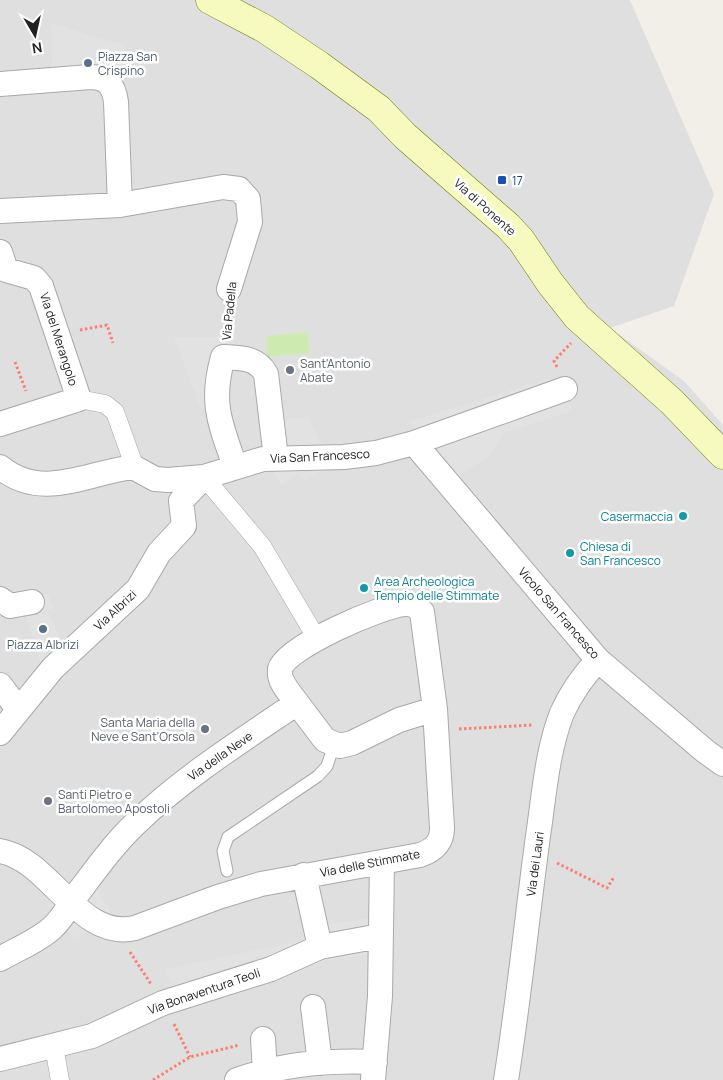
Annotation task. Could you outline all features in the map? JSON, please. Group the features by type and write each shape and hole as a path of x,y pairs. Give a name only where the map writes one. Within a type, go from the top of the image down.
{"main road":[{"name":"Via di Ponente","path":"210,0 272,34 319,65 379,109 406,136 515,233 550,283 586,326 672,402 723,455"}],"street":[{"path":"0,84 90,77 109,82 114,89 116,102 120,205 0,210"},
{"name":"Via Padella","path":"120,205 223,187 239,189 248,199 250,222 229,289"},
{"name":"Via del Merangolo","path":"0,252 6,270 34,278 41,286 79,399 0,424"},
{"path":"223,357 254,360 266,374 276,458"},
{"name":"Via Padella","path":"223,357 217,378 216,406 235,466"},
{"name":"Via San Francesco","path":"135,468 148,476 160,480 204,477 235,466 276,458 364,455 414,443 565,389"},
{"path":"0,467 24,481 49,484 78,481 119,469 135,468 115,412 105,404 79,399"},
{"name":"Vicolo San Francesco","path":"414,443 598,660 705,751 723,764"},
{"path":"204,477 262,546 317,639 288,656 280,667 281,679 296,703 325,740 334,745 352,744 399,720 435,720"},
{"name":"Via Albrizi","path":"0,733 53,668 138,589 159,553 184,526 181,501 204,477"},
{"path":"0,599 10,606 32,602"},
{"name":"Via delle Stimmate","path":"116,929 135,928 239,890 304,875 420,854 437,846 441,840 442,828 435,720 424,620 418,607 405,604 350,622 317,639"},
{"name":"Via dei Lauri","path":"506,1080 544,797 558,724 574,690 598,660"},
{"path":"0,686 18,709"},
{"name":"Via della Neve","path":"0,959 53,928 111,850 139,820 192,775 296,703"},
{"path":"0,851 18,857 98,923 116,929"},
{"path":"237,1080 267,1076 320,1063 374,1071 380,996 382,862"},
{"path":"304,875 320,947"},
{"name":"Via Bonaventura Teoli","path":"0,1059 92,1036 163,1003 280,965 320,947 380,936"},
{"path":"313,1007 320,1063"},
{"path":"263,1039 267,1076"},
{"path":"54,1047 60,1080"}],"lane":[{"path":"227,872 222,851 228,837 318,776 327,766 334,745"}],"path":[{"name":"Via Padella","path":"223,357 231,312 229,289"},
{"path":"57,334 107,325 113,344"},
{"path":"565,389 554,361 586,326"},
{"path":"15,362 34,413"},
{"path":"435,720 558,724"},
{"path":"536,852 607,888 614,877"},
{"path":"116,929 163,1003 190,1057"},
{"path":"153,1080 190,1057 263,1039"}],"shaded area":[{"path":"0,0 630,0 714,194 674,306 610,328 684,381 723,425 723,1080 0,1080"},
{"name":"Piazza San Crispino","path":"51,23 126,46 121,89 53,91"},
{"path":"174,337 235,337 220,406 201,410"},
{"path":"550,378 574,410 503,433 491,455 456,477 409,422"},
{"path":"309,418 330,466 305,481 298,473 281,485 261,454 271,449 267,421"},
{"name":"Piazza Albrizi","path":"47,593 54,607 47,612 66,647 42,668 23,605"},
{"path":"84,868 116,920 75,938 46,905"},
{"path":"371,918 371,954 324,961 254,987 180,1009 166,969 306,940 322,925"}],"green space":[{"path":"307,332 310,353 267,357 267,336"}],"place":[{"name":"Piazza San Crispino","path":"88,63"},
{"name":"17","path":"502,180"},
{"name":"Sant'Antonio Abate","path":"290,370"},
{"name":"Casermaccia","path":"683,516"},
{"name":"Chiesa di San Francesco","path":"570,553"},
{"name":"Area Archeologica Tempio delle Stimmate","path":"364,588"},
{"name":"Piazza Albrizi","path":"43,629"},
{"name":"Santa Maria della Neve e Sant'Orsola","path":"205,729"},
{"name":"Santi Pietro e Bartolomeo Apostoli","path":"48,801"}]}
